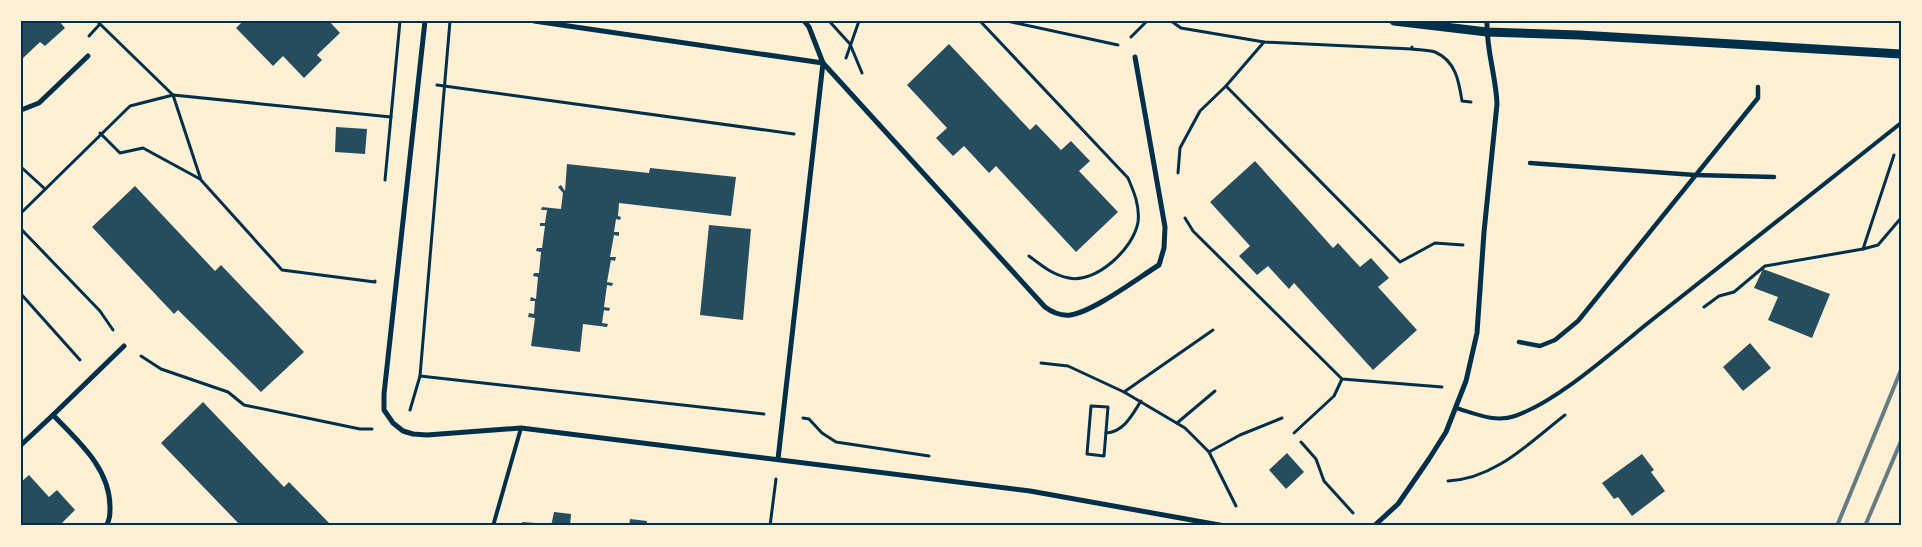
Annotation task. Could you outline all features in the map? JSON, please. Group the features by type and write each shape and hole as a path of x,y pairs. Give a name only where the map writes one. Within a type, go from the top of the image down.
{"street":[{"path":"426,21 384,394 384,410 393,423 403,431 427,435 521,428 1030,491 1225,526"},
{"path":"534,21 823,63"},
{"path":"804,21 809,27 823,63 1045,307 1056,315 1071,315 1091,308 1159,265 1164,248 1165,227 1135,57"},
{"path":"1394,21 1487,32 1901,54"},
{"path":"1374,526 1398,504 1446,432 1466,381 1477,332 1484,232 1496,133 1497,92 1487,32 1487,21"},
{"path":"21,110 39,103 88,56"},
{"path":"778,460 823,63"},
{"path":"1519,342 1540,346 1555,340 1578,320 1758,98 1758,87"},
{"path":"1530,163 1694,175 1774,176"},
{"path":"21,446 124,346"},
{"path":"53,415 89,452 103,475 110,495 110,519 106,526"}],"lane":[{"path":"1456,408 1490,419 1514,416 1542,403 1568,386 1901,123"},
{"path":"493,526 521,428"}],"path":[{"path":"384,185 400,21"},
{"path":"21,229 100,311 124,346 161,369 228,392 244,405 360,429 403,431 420,376 450,21"},
{"path":"830,21 850,44 865,80"},
{"path":"839,80 859,21"},
{"path":"980,21 1128,178 1137,199 1138,222 1127,248 1109,267 1091,275 1071,279 1048,271 1024,252"},
{"path":"1007,21 1122,46"},
{"path":"1128,40 1147,21"},
{"path":"1171,21 1180,28 1264,42 1412,49 1435,52 1450,62 1459,80 1462,101 1471,102"},
{"path":"100,24 173,95 201,180"},
{"path":"1178,175 1180,148 1200,111 1226,86 1264,42"},
{"path":"1412,42 1412,49"},
{"path":"394,79 815,137"},
{"path":"1226,86 1400,262 1435,243 1462,245"},
{"path":"21,213 100,133 130,106 173,95 390,117"},
{"path":"100,133 120,153 143,148 201,180 282,270 375,282 376,272"},
{"path":"1863,248 1895,152"},
{"path":"21,167 45,189"},
{"path":"1184,216 1193,231 1342,378 1442,387"},
{"path":"1703,308 1718,296 1734,292 1765,266 1878,245 1901,218"},
{"path":"21,294 94,375"},
{"path":"1124,392 1212,330"},
{"path":"1042,363 1068,366 1141,401 1185,428 1209,452 1236,506"},
{"path":"420,376 809,419 822,433 836,442 934,456"},
{"path":"1294,433 1334,396 1342,378"},
{"path":"1176,423 1215,391"},
{"path":"1106,433 1123,426 1141,401"},
{"path":"1092,406 1108,407 1106,433 1104,456 1087,454 1092,406"},
{"path":"1448,481 1463,481 1495,468 1566,414"},
{"path":"1209,452 1240,435 1282,418"},
{"path":"1301,442 1316,460 1324,481 1353,513"},
{"path":"770,526 778,460"}],"building":[{"path":"21,21 59,21 65,28 45,46 40,42 21,60"},
{"path":"243,21 329,21 340,33 317,55 322,60 304,78 283,56 273,66 236,28"},
{"path":"949,44 1030,130 1036,124 1061,150 1071,141 1090,161 1079,171 1118,212 1076,252 996,166 989,173 964,146 953,156 936,138 947,128 907,85"},
{"path":"336,127 367,129 365,154 335,152"},
{"path":"1255,161 1333,248 1338,243 1360,267 1371,258 1389,278 1378,287 1417,330 1373,370 1294,283 1289,289 1268,266 1257,275 1239,256 1250,246 1210,202"},
{"path":"567,164 649,173 650,168 736,177 731,216 619,203 618,216 621,217 620,220 616,219 614,232 619,232 619,236 614,235 610,257 616,257 615,261 611,260 607,282 613,283 612,286 607,285 604,307 610,308 609,311 604,310 602,323 608,324 607,327 583,324 580,352 531,346 535,318 528,317 529,313 534,314 535,301 530,301 531,297 536,299 538,277 533,276 534,273 539,273 541,252 536,251 537,248 542,248 545,226 540,226 540,223 545,223 547,210 541,210 542,207 561,209 563,193 558,187 561,185 565,191"},
{"path":"135,186 215,271 221,265 304,352 261,392 178,310 174,314 92,227"},
{"path":"709,225 751,229 743,320 700,315"},
{"path":"1763,269 1830,294 1812,338 1768,320 1778,297 1754,288"},
{"path":"1750,343 1771,368 1743,391 1723,367"},
{"path":"203,402 284,487 289,482 332,526 241,526 161,443"},
{"path":"1287,453 1304,472 1286,489 1269,470"},
{"path":"1642,454 1654,470 1651,472 1665,491 1632,516 1618,497 1614,499 1602,483"},
{"path":"29,475 49,497 57,490 75,510 59,526 21,526 21,482"},
{"path":"554,512 571,514 570,526 551,526"},
{"path":"630,519 647,521 646,526 629,526"},
{"path":"522,522 550,524 550,526 522,526"}],"railway":[{"path":"1837,526 1901,370"},
{"path":"1865,526 1901,441"}]}
